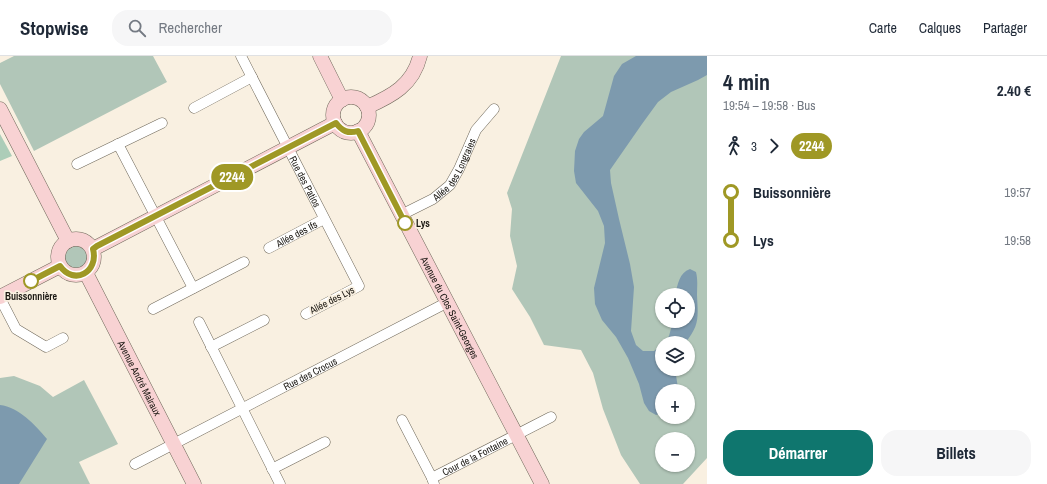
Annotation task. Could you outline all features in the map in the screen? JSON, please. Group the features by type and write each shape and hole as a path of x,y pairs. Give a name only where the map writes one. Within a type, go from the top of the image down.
{"street":[{"name":"Rue des Patios","path":"241,56 359,286"},
{"path":"320,56 342,100"},
{"path":"367,107 405,86 413,74 420,56"},
{"path":"194,108 252,77"},
{"path":"353,97 358,99 367,107 369,118 363,128 358,131 353,133 343,130 336,123 334,113 338,104 342,100 353,97"},
{"path":"0,110 68,241"},
{"name":"Allée des Longraies","path":"401,215 433,199 450,185 459,169 476,130 494,110"},
{"path":"77,164 162,123"},
{"path":"93,249 336,123"},
{"name":"Avenue du Clos Saint-Georges","path":"358,131 542,484"},
{"path":"118,144 193,288"},
{"name":"Allée des Ifs","path":"269,248 324,219"},
{"path":"79,238 90,244 93,249 95,255 94,262 86,273 72,275 60,266 58,254 60,249 68,241 79,238"},
{"path":"153,309 244,262"},
{"path":"60,266 0,298 16,329 46,346 64,338"},
{"name":"Avenue André Malraux","path":"86,273 194,484"},
{"name":"Allée des Lys","path":"306,314 359,286"},
{"name":"Rue des Crocus","path":"135,464 448,302"},
{"path":"211,347 264,320"},
{"path":"199,322 241,409 280,484"},
{"name":"Cour de la Fontaine","path":"402,420 433,481 551,417"},
{"path":"272,469 325,442"}],"green space":[{"path":"14,56 153,56 167,82 34,151 0,84 0,63"},
{"path":"561,56 707,56 707,458 695,471 695,432 655,432 655,472 694,472 683,484 640,484 621,455 603,409 593,373 581,350 544,345 530,317 512,289 517,266 510,236 512,209 507,193"},
{"path":"0,134 12,156 0,161"},
{"path":"77,244 86,248 90,257 86,266 77,270 68,266 64,257 68,248"},
{"path":"14,376 40,386 53,397 84,380 118,444 79,462 90,484 0,484 0,378"}],"water":[{"path":"636,56 707,56 707,75 671,92 658,102 610,170 611,183 634,287 631,331 636,345 643,351 655,350 655,376 676,376 677,384 655,384 655,414 649,411 644,403 639,384 628,358 616,337 602,320 595,304 594,288 605,243 604,226 598,211 576,183 574,171 575,151 579,139 584,132 603,116 614,76 622,64"},
{"path":"690,269 696,272 697,278 698,315 695,328 695,288 677,288 681,276"},
{"path":"671,328 695,328 690,336 669,336"},
{"path":"0,405 7,406 20,413 47,439 19,484 0,484"}],"bus line":[{"name":"2244","path":"31,281 60,266 72,275 86,273 94,262 95,255 93,249 97,246 156,217 336,123 339,127 348,132 353,133 358,131 405,223"}],"place":[{"name":"Lys","path":"405,223"},
{"name":"Buissonnière","path":"31,281"}]}
